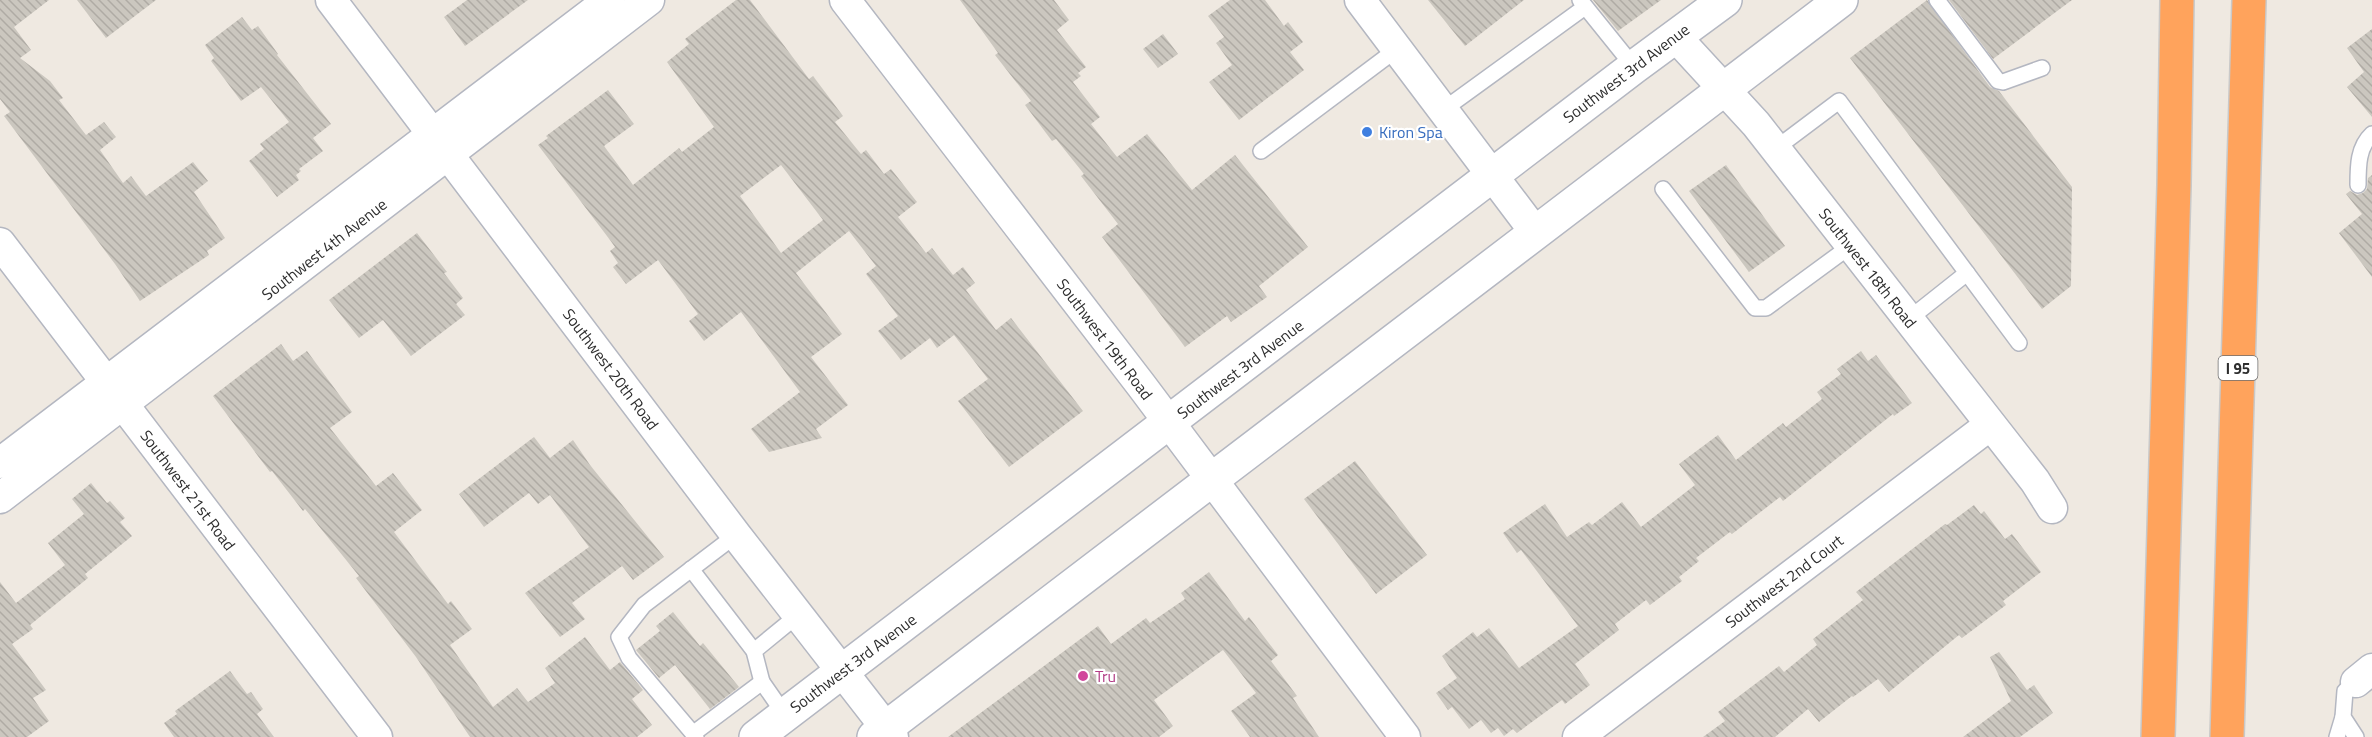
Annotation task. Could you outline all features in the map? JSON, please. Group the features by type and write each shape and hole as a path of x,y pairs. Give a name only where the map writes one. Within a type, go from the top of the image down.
{"highway":[{"path":"2158,737 2177,0"},
{"name":"I 95","path":"2227,737 2249,0"}],"main road":[{"name":"Southwest 3rd Avenue","path":"756,737 1725,0"},
{"path":"884,734 1211,479 1841,0"}],"street":[{"name":"Southwest 20th Road","path":"331,0 842,672 884,734"},
{"name":"Southwest 4th Avenue","path":"440,144 609,0"},
{"name":"Southwest 4th Avenue","path":"0,498 114,393 440,144 649,0"},
{"name":"Southwest 19th Road","path":"846,0 1405,737"},
{"path":"1363,1 1535,232"},
{"name":"Southwest 18th Road","path":"1675,36 1776,149 1849,247 1909,319 2035,481 2052,507"},
{"name":"Southwest 21st Road","path":"0,243 377,737"},
{"name":"Southwest 4th Avenue","path":"0,463 114,393"},
{"name":"Southwest 2nd Court","path":"1578,737 1990,425"}],"lane":[{"path":"1937,0 1998,81 2003,82 2042,68"},
{"path":"1443,110 1582,3 1634,67"},
{"path":"1261,151 1397,49"},
{"path":"1776,149 1839,101 2019,343"},
{"path":"2358,185 2360,157 2366,140 2372,134"},
{"path":"1664,189 1751,306 1755,308 1766,308 1849,247"},
{"path":"1909,319 1967,273"},
{"path":"736,535 644,605 619,637 629,658 695,735 762,682"},
{"path":"691,569 754,651 762,682 785,714"},
{"path":"754,651 798,615"},
{"path":"2337,737 2343,717 2345,691 2364,675"},
{"path":"2343,717 2356,737"}],"building":[{"path":"0,0 49,0 14,27 31,50 20,58 50,81 63,98 59,100 86,135 104,122 116,137 100,150 123,183 131,176 146,196 193,162 208,181 194,192 225,238 207,251 209,255 140,301 4,116 10,112 0,99"},
{"path":"77,0 156,0 106,38"},
{"path":"467,0 528,0 465,46 444,17"},
{"path":"736,0 750,0 809,79 813,76 843,116 835,122 861,154 866,150 884,174 891,169 917,202 898,217 926,253 932,248 953,275 963,267 975,283 966,290 996,330 1011,318 1083,411 1009,467 958,401 988,379 954,335 937,348 930,338 901,360 878,331 898,316 866,274 876,266 849,231 796,273 842,334 811,357 848,405 816,429 822,438 769,452 751,429 800,392 741,312 704,341 689,321 698,314 658,260 626,284 613,267 618,263 610,251 615,247 538,145 548,138 546,136 608,90 634,124 604,146 633,185 679,148 682,152 714,127 667,62 689,44 685,39","holes":["781,165 823,220 781,253 740,196"]},
{"path":"960,0 1054,0 1069,20 1057,30 1086,67 1078,73 1081,76 1073,82 1100,117 1091,124 1117,157 1147,134 1192,190 1235,155 1308,247 1259,286 1267,297 1231,322 1227,316 1185,347 1102,237 1118,224 1081,176 1084,174 1056,139 1052,141 1025,105 1031,101 995,55 998,53"},
{"path":"1230,0 1265,0 1284,26 1288,22 1303,42 1290,52 1304,70 1239,120 1209,82 1232,65 1216,43 1224,37 1208,16"},
{"path":"1428,0 1524,0 1465,46"},
{"path":"1593,0 1661,0 1618,31"},
{"path":"1927,0 1990,87 1999,91 2072,187 2071,286 2042,309 1850,58"},
{"path":"1949,0 2072,0 1993,59"},
{"path":"242,17 252,30 258,26 277,55 331,124 313,138 323,151 299,169 301,171 296,175 299,180 277,197 249,161 264,149 260,144 289,122 261,87 241,101 211,61 214,58 205,45"},
{"path":"2372,29 2372,117 2347,87 2364,72 2347,48"},
{"path":"1163,34 1178,54 1158,68 1143,49"},
{"path":"1726,165 1785,246 1749,272 1689,191"},
{"path":"2372,175 2372,277 2339,233 2362,214 2346,194 2350,191 2357,195 2363,193 2367,189 2368,178"},
{"path":"417,233 447,272 444,273 463,298 456,304 465,315 411,356 383,320 359,338 329,300"},
{"path":"281,344 293,361 307,351 352,412 330,428 376,486 393,473 422,510 394,532 448,604 451,601 472,629 450,645 493,707 517,688 528,702 555,683 545,668 585,637 610,670 620,662 643,690 632,699 652,725 637,737 470,737 416,657 356,578 359,576 305,509 303,511 272,471 270,472 213,396"},
{"path":"1861,351 1868,361 1876,355 1912,403 1894,416 1893,414 1783,501 1780,497 1696,558 1699,561 1679,577 1682,581 1650,605 1646,600 1615,624 1619,630 1575,664 1590,685 1565,704 1562,700 1517,733 1513,729 1504,736 1498,728 1491,733 1481,720 1469,729 1452,707 1448,710 1436,693 1457,678 1442,656 1473,632 1477,637 1489,628 1519,668 1578,626 1521,550 1517,553 1503,533 1545,504 1567,537 1589,522 1592,525 1622,502 1641,527 1695,485 1679,464 1718,435 1736,460 1783,423 1786,427 1822,399 1817,392 1841,374 1837,369"},
{"path":"534,437 550,458 573,440 590,465 664,557 633,580 622,566 572,603 585,619 560,637 525,593 589,547 550,495 538,504 529,493 484,527 459,494"},
{"path":"1355,461 1427,555 1376,594 1304,499"},
{"path":"91,483 107,503 110,501 125,518 120,522 132,536 85,574 88,578 30,625 33,629 12,644 46,690 33,698 49,721 27,737 0,737 0,582 16,603 65,565 48,543 84,514 72,499"},
{"path":"1974,505 1981,514 1984,511 2005,539 2012,534 2041,572 2003,601 2006,605 1962,638 1959,635 1889,692 1878,679 1819,722 1808,709 1775,737 1703,737 1725,721 1718,712 1779,666 1784,672 1817,645 1813,639 1863,600 1856,592 1945,524 1947,525"},
{"path":"1209,572 1245,621 1249,617 1278,655 1271,661 1297,696 1293,698 1319,737 1250,737 1231,711 1256,693 1223,650 1154,700 1173,726 1159,737 948,737 1098,626 1111,644 1146,618 1150,623 1185,599 1181,593"},
{"path":"673,612 700,646 703,643 739,687 710,709 675,665 659,678 636,650 660,631 656,626"},
{"path":"1999,652 2027,690 2034,685 2053,713 2020,737 1963,737 2011,701 1990,657"},
{"path":"230,671 247,694 251,692 263,709 257,714 274,737 174,737 164,723 177,714 175,711"}],"place":[{"name":"Kiron Spa","path":"1367,132"},
{"name":"Tru","path":"1083,676"}]}
